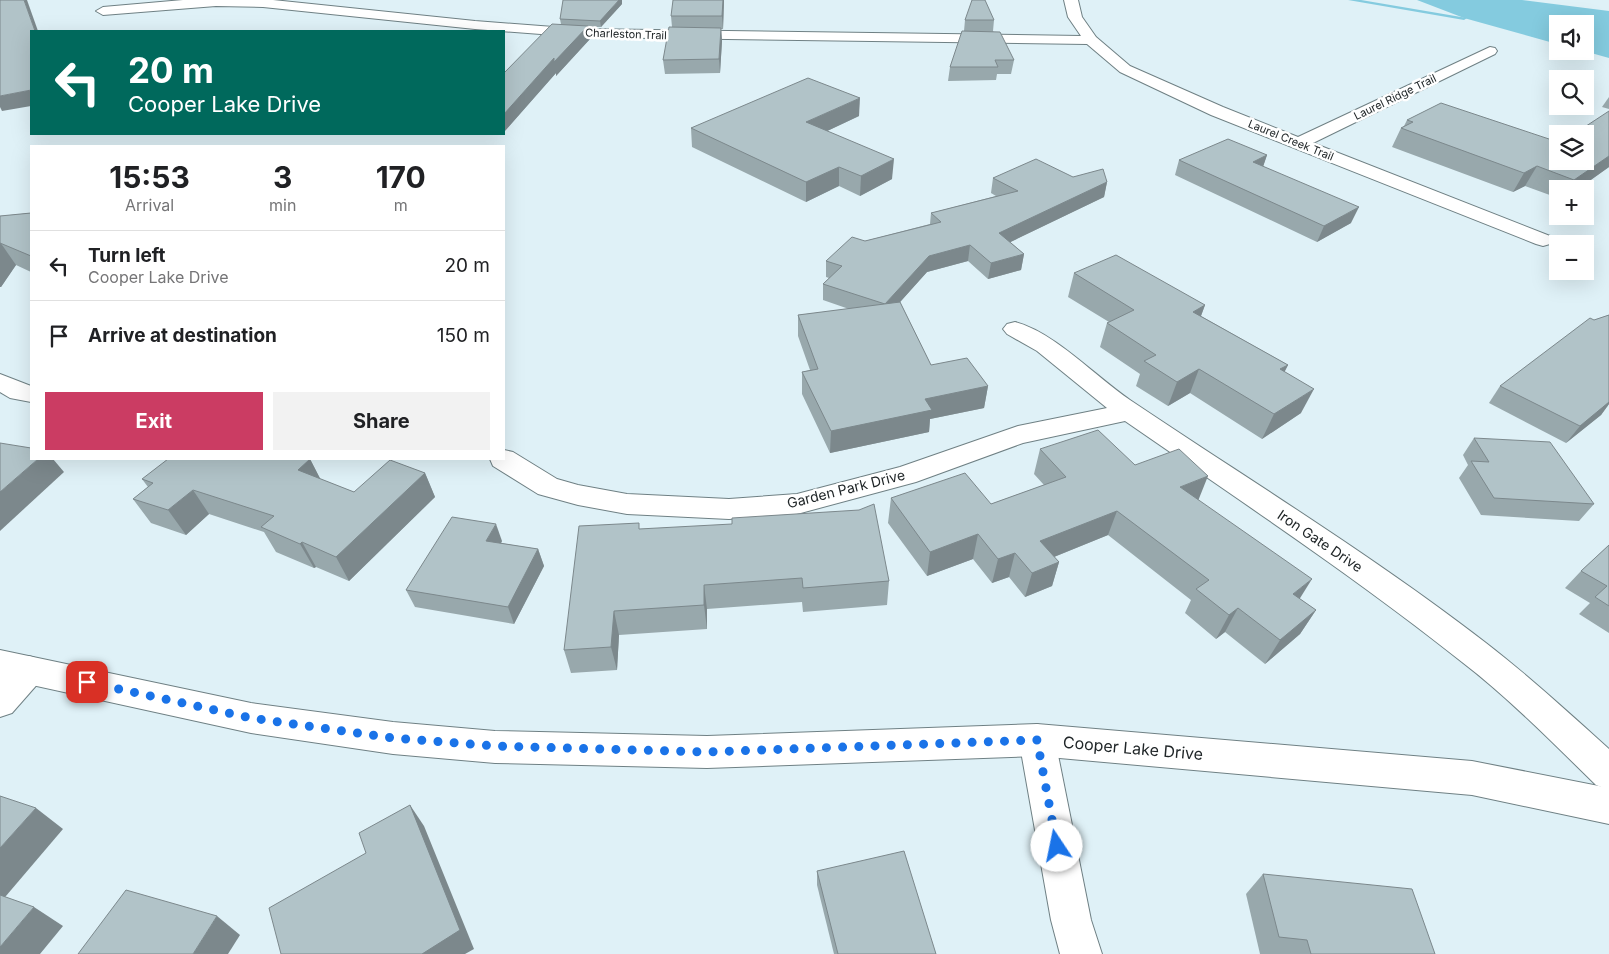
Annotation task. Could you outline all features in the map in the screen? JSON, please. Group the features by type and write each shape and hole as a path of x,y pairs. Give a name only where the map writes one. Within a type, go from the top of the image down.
{"street":[{"name":"Laurel Creek Trail","path":"1071,0 1075,17 1091,40 1125,69 1218,111 1543,240"},
{"name":"Charleston Trail","path":"103,12 216,2 263,2 471,28 680,36 1091,40"},
{"name":"Laurel Ridge Trail","path":"1299,143 1490,51"},
{"name":"Iron Gate Drive","path":"1015,329 1045,346 1129,412 1388,587 1489,665 1609,773"},
{"path":"0,382 18,392 30,394"},
{"name":"Garden Park Drive","path":"505,460 548,487 578,495 627,504 729,509 798,504 906,475 1018,436 1129,412"},
{"path":"0,702 15,667"},
{"name":"Cooper Lake Drive","path":"15,667 251,718 393,738 495,746 707,752 1037,740 1472,778 1609,806"},
{"path":"1037,740 1071,920 1081,954"}],"water":[{"path":"1417,0 1522,0 1609,11 1609,58 1594,54 1594,15 1549,15 1549,42 1464,18"}],"building":[{"path":"0,0 24,0 35,30 30,30 30,90 0,96"},
{"path":"563,0 619,0 600,21 560,19"},
{"path":"673,0 723,0 722,16 671,16"},
{"path":"972,0 985,0 994,20 965,20"},
{"path":"552,24 588,26 554,62 554,58 505,113 505,72"},
{"path":"669,27 721,28 719,59 663,60"},
{"path":"962,31 1000,32 1014,60 995,60 998,67 950,67"},
{"path":"808,78 860,98 806,122 894,159 861,176 839,167 806,182 691,128"},
{"path":"1441,103 1549,139 1549,170 1589,170 1574,180 1537,166 1524,173 1401,128 1413,122 1407,120"},
{"path":"1609,111 1609,156 1594,166 1594,125 1588,125"},
{"path":"1228,139 1267,155 1253,162 1359,207 1324,226 1179,160"},
{"path":"1036,159 1073,177 1103,169 1107,182 999,233 1024,254 991,263 970,245 929,256 885,304 823,284 842,266 826,261 852,237 865,241 941,222 931,213 1018,191 993,178"},
{"path":"30,213 30,256 0,243 0,216"},
{"path":"1116,255 1205,305 1193,312 1288,365 1280,369 1314,389 1274,414 1199,369 1177,382 1144,361 1156,355 1107,323 1134,310 1074,273"},
{"path":"900,302 931,365 967,358 988,386 925,399 932,410 831,431 802,372 818,369 798,315"},
{"path":"1609,315 1609,402 1580,426 1500,386 1590,318 1594,320"},
{"path":"1098,430 1135,465 1179,449 1208,476 1180,487 1312,579 1293,594 1316,610 1280,640 1238,608 1229,615 1196,589 1209,580 1117,511 1040,541 1059,562 1032,573 1015,553 998,559 978,534 930,552 891,498 965,473 991,504 1066,477 1040,449"},
{"path":"1474,438 1550,442 1594,504 1494,498 1471,461 1489,462"},
{"path":"0,443 30,448 30,460 37,460 0,492"},
{"path":"167,460 309,460 298,470 354,492 390,460 425,473 336,557 261,527 274,516 193,490 168,510 133,499 153,483 142,479"},
{"path":"874,504 889,581 803,588 802,578 704,585 704,605 614,611 611,647 564,650 579,526 639,523 639,529 732,524 732,518 859,510"},
{"path":"452,517 496,524 486,541 538,549 508,607 406,590"},
{"path":"1609,545 1609,606 1595,597 1607,586 1581,571"},
{"path":"0,796 36,808 0,848"},
{"path":"410,805 460,930 422,954 281,954 269,908 366,853 359,833"},
{"path":"904,851 936,954 838,954 817,871"},
{"path":"1263,874 1412,889 1435,954 1311,954 1307,940 1279,937"},
{"path":"126,890 217,916 193,954 78,954"},
{"path":"0,895 34,907 0,947"}],"waterway":[{"path":"1351,0 1464,18"}],"route":[{"path":"87,682 251,718 393,738 495,746 707,752 1037,740 1057,846"}]}
